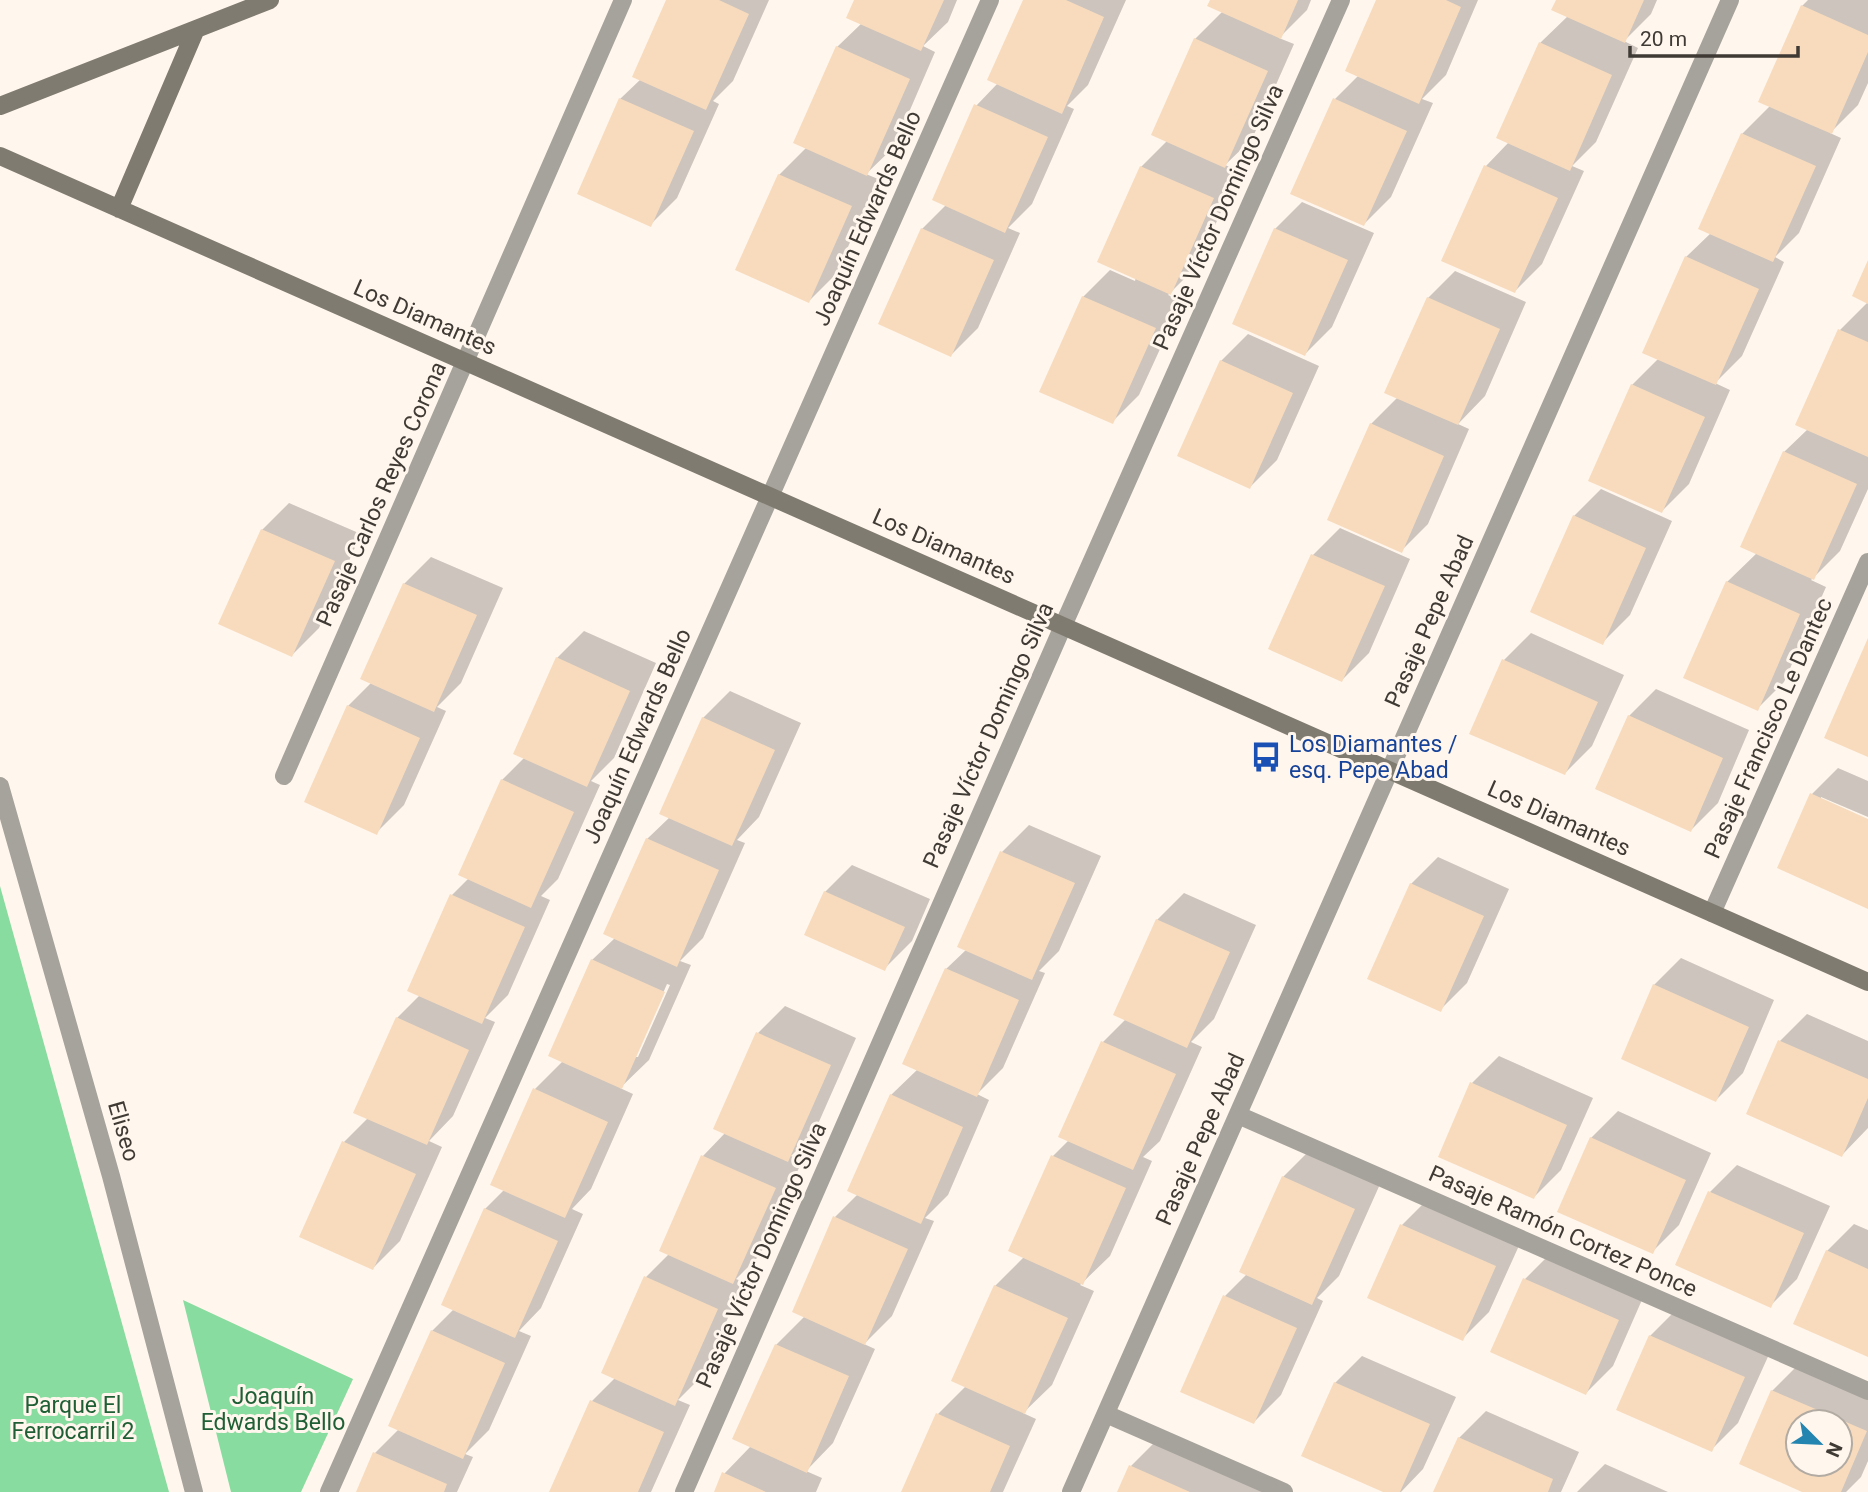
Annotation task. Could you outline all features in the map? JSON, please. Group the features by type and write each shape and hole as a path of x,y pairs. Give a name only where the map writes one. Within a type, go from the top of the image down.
{"street":[{"path":"0,106 270,0"},
{"name":"Pasaje Carlos Reyes Corona","path":"284,776 623,0"},
{"name":"Joaquín Edwards Bello","path":"329,1492 990,0"},
{"name":"Pasaje Víctor Domingo Silva","path":"684,1492 1063,626 1341,0"},
{"name":"Pasaje Pepe Abad","path":"1071,1492 1731,0"},
{"path":"119,209 196,29"},
{"name":"Los Diamantes","path":"0,156 1868,982"},
{"name":"Pasaje Francisco Le Dantec","path":"1712,913 1868,562"},
{"name":"Eliseo","path":"0,786 107,1162 194,1492"},
{"name":"Pasaje Ramón Cortez Ponce","path":"1238,1115 1868,1391"},
{"path":"1106,1414 1284,1492"}],"green space":[{"name":"Parque El Ferrocarril 2","path":"0,886 169,1492 0,1492"},
{"name":"Joaquín Edwards Bello","path":"183,1300 353,1379 301,1492 231,1492"}],"building":[{"path":"666,0 719,0 749,14 706,110 632,77"},
{"path":"854,0 944,0 921,51 846,18"},
{"path":"1023,0 1066,0 1104,17 1062,114 987,80"},
{"path":"1210,0 1298,0 1281,39 1207,6"},
{"path":"1376,0 1446,0 1461,7 1419,104 1345,71"},
{"path":"1556,0 1644,0 1625,43 1551,10"},
{"path":"1801,5 1868,35 1868,52 1832,134 1758,102"},
{"path":"1194,38 1268,71 1225,168 1151,135"},
{"path":"1539,42 1612,75 1570,171 1496,138"},
{"path":"836,46 910,79 867,176 793,143"},
{"path":"619,98 694,131 651,227 577,194"},
{"path":"1333,98 1407,131 1364,226 1290,194"},
{"path":"974,104 1048,137 1005,233 932,200"},
{"path":"1741,133 1816,166 1773,262 1698,229"},
{"path":"1484,165 1558,198 1515,293 1441,261"},
{"path":"1140,166 1214,198 1171,295 1097,262"},
{"path":"778,174 852,206 809,303 735,270"},
{"path":"921,228 994,260 951,357 878,324"},
{"path":"1274,228 1348,260 1305,356 1232,324"},
{"path":"1685,256 1759,289 1716,385 1642,353"},
{"path":"1868,260 1868,304 1852,296"},
{"path":"1082,296 1156,328 1113,424 1039,392"},
{"path":"1427,297 1500,329 1458,425 1384,393"},
{"path":"1838,329 1868,342 1868,457 1795,425"},
{"path":"1220,360 1293,393 1250,489 1177,456"},
{"path":"1631,384 1705,417 1662,513 1588,481"},
{"path":"1370,423 1444,456 1402,553 1327,520"},
{"path":"1783,451 1857,484 1814,580 1740,547"},
{"path":"1573,515 1646,548 1603,645 1530,612"},
{"path":"261,529 335,561 292,657 218,624"},
{"path":"1311,554 1385,586 1342,682 1268,649"},
{"path":"1726,581 1800,614 1758,711 1683,678"},
{"path":"403,583 477,615 434,712 360,679"},
{"path":"1868,638 1868,757 1824,738"},
{"path":"556,657 630,691 587,787 513,754"},
{"path":"1502,659 1598,702 1565,775 1469,734"},
{"path":"347,705 420,738 377,835 304,802"},
{"path":"1628,715 1723,758 1691,832 1595,789"},
{"path":"702,717 775,750 732,846 659,814"},
{"path":"501,779 574,812 531,908 458,875"},
{"path":"1810,793 1868,819 1868,909 1777,868"},
{"path":"646,838 719,870 677,967 603,934"},
{"path":"1000,851 1075,883 1032,980 957,947"},
{"path":"1410,883 1484,916 1441,1012 1367,979"},
{"path":"824,891 905,927 885,971 804,935"},
{"path":"450,894 525,927 482,1024 407,991"},
{"path":"1156,919 1230,952 1187,1048 1113,1015"},
{"path":"591,959 665,992 622,1089 548,1056"},
{"path":"945,968 1019,1000 977,1097 902,1064"},
{"path":"1653,984 1749,1027 1716,1102 1621,1059"},
{"path":"396,1017 469,1050 427,1145 353,1113"},
{"path":"756,1032 831,1065 788,1162 713,1129"},
{"path":"1778,1040 1868,1079 1868,1098 1842,1157 1746,1114"},
{"path":"1101,1041 1176,1074 1133,1170 1058,1137"},
{"path":"1470,1082 1567,1125 1534,1199 1438,1157"},
{"path":"533,1088 608,1122 565,1218 490,1185"},
{"path":"890,1094 963,1127 921,1224 847,1191"},
{"path":"1590,1137 1686,1180 1653,1254 1557,1212"},
{"path":"342,1141 416,1174 373,1270 299,1237"},
{"path":"701,1155 776,1188 733,1284 659,1251"},
{"path":"1051,1155 1126,1188 1083,1285 1008,1251"},
{"path":"1282,1176 1355,1209 1312,1305 1239,1272"},
{"path":"1708,1191 1804,1233 1771,1308 1675,1265"},
{"path":"484,1208 558,1241 515,1338 441,1305"},
{"path":"833,1216 908,1249 865,1345 792,1312"},
{"path":"1400,1224 1496,1266 1463,1341 1367,1298"},
{"path":"1826,1250 1868,1269 1868,1357 1793,1324"},
{"path":"644,1276 718,1309 675,1406 601,1373"},
{"path":"1523,1278 1619,1320 1586,1395 1490,1352"},
{"path":"994,1285 1068,1318 1025,1414 951,1381"},
{"path":"1223,1295 1297,1328 1254,1424 1180,1392"},
{"path":"431,1330 505,1363 463,1459 388,1426"},
{"path":"1649,1335 1745,1377 1712,1452 1616,1410"},
{"path":"775,1344 849,1376 807,1473 732,1439"},
{"path":"1334,1382 1430,1424 1400,1492 1383,1492 1301,1456"},
{"path":"1771,1390 1813,1408 1784,1408 1784,1478 1847,1478 1841,1492 1802,1492 1739,1464"},
{"path":"590,1400 664,1432 638,1492 549,1492"},
{"path":"936,1413 1010,1446 990,1492 901,1492"},
{"path":"1854,1425 1867,1431 1854,1462"},
{"path":"1458,1437 1553,1479 1548,1492 1433,1492"},
{"path":"373,1452 447,1484 444,1492 356,1492"},
{"path":"1129,1465 1190,1492 1117,1492"},
{"path":"722,1472 766,1492 714,1492"}],"place":[{"name":"Los Diamantes / esq. Pepe Abad","path":"1266,757"}]}
